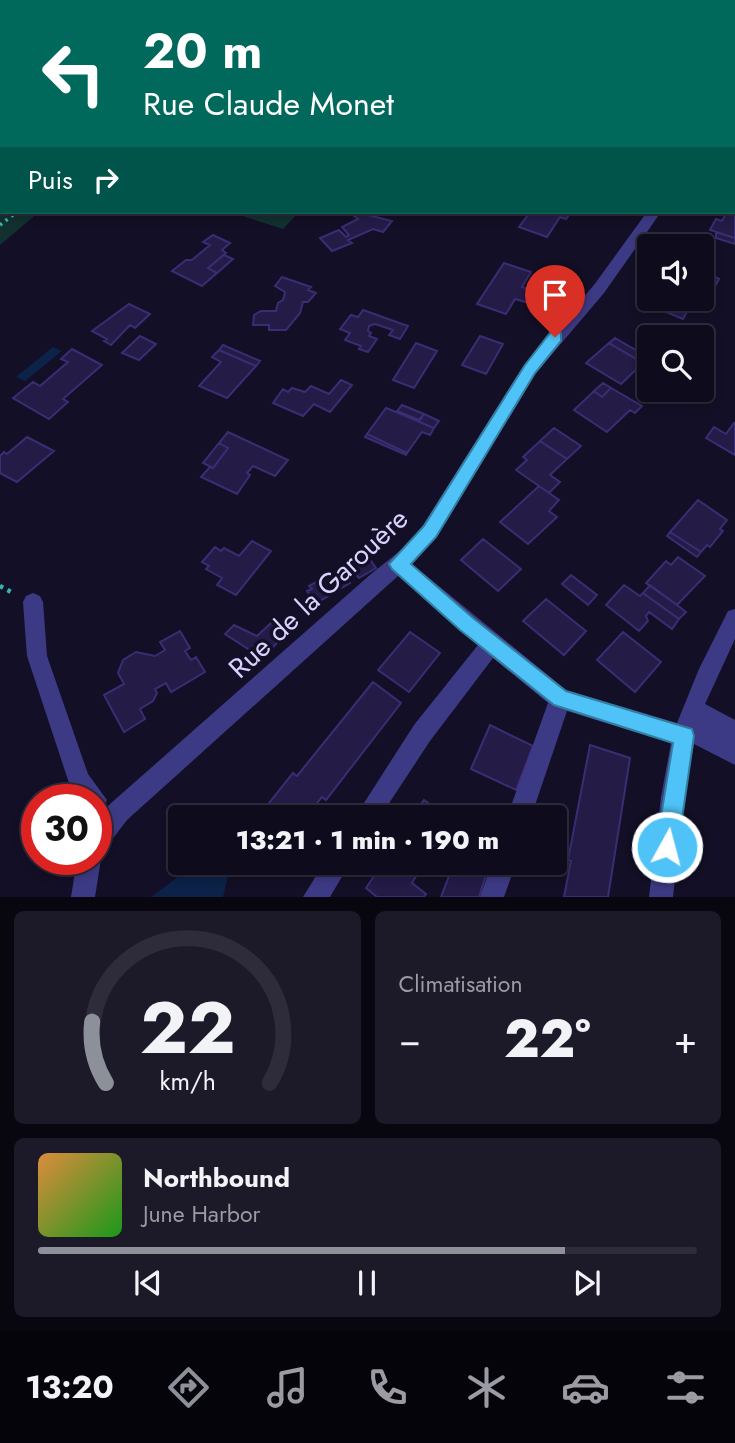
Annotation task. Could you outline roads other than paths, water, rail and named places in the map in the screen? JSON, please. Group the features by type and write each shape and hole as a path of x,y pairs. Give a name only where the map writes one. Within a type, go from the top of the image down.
{"street":[{"name":"Rue de la Garouère","path":"112,798 279,672 412,552 430,531 530,369 599,289 653,214"},
{"path":"398,564 561,699 735,732"},
{"path":"33,602 37,656 82,784"},
{"path":"661,897 673,797 689,725 702,685 735,618"},
{"path":"375,805 422,733 492,643"},
{"path":"523,805 561,699"},
{"path":"689,725 735,754"},
{"path":"83,897 86,875"},
{"path":"315,897 330,875"},
{"path":"492,897 500,875"}],"water":[{"path":"53,347 62,351 25,381 16,377"},
{"path":"181,875 228,875 223,897 151,897"}]}
